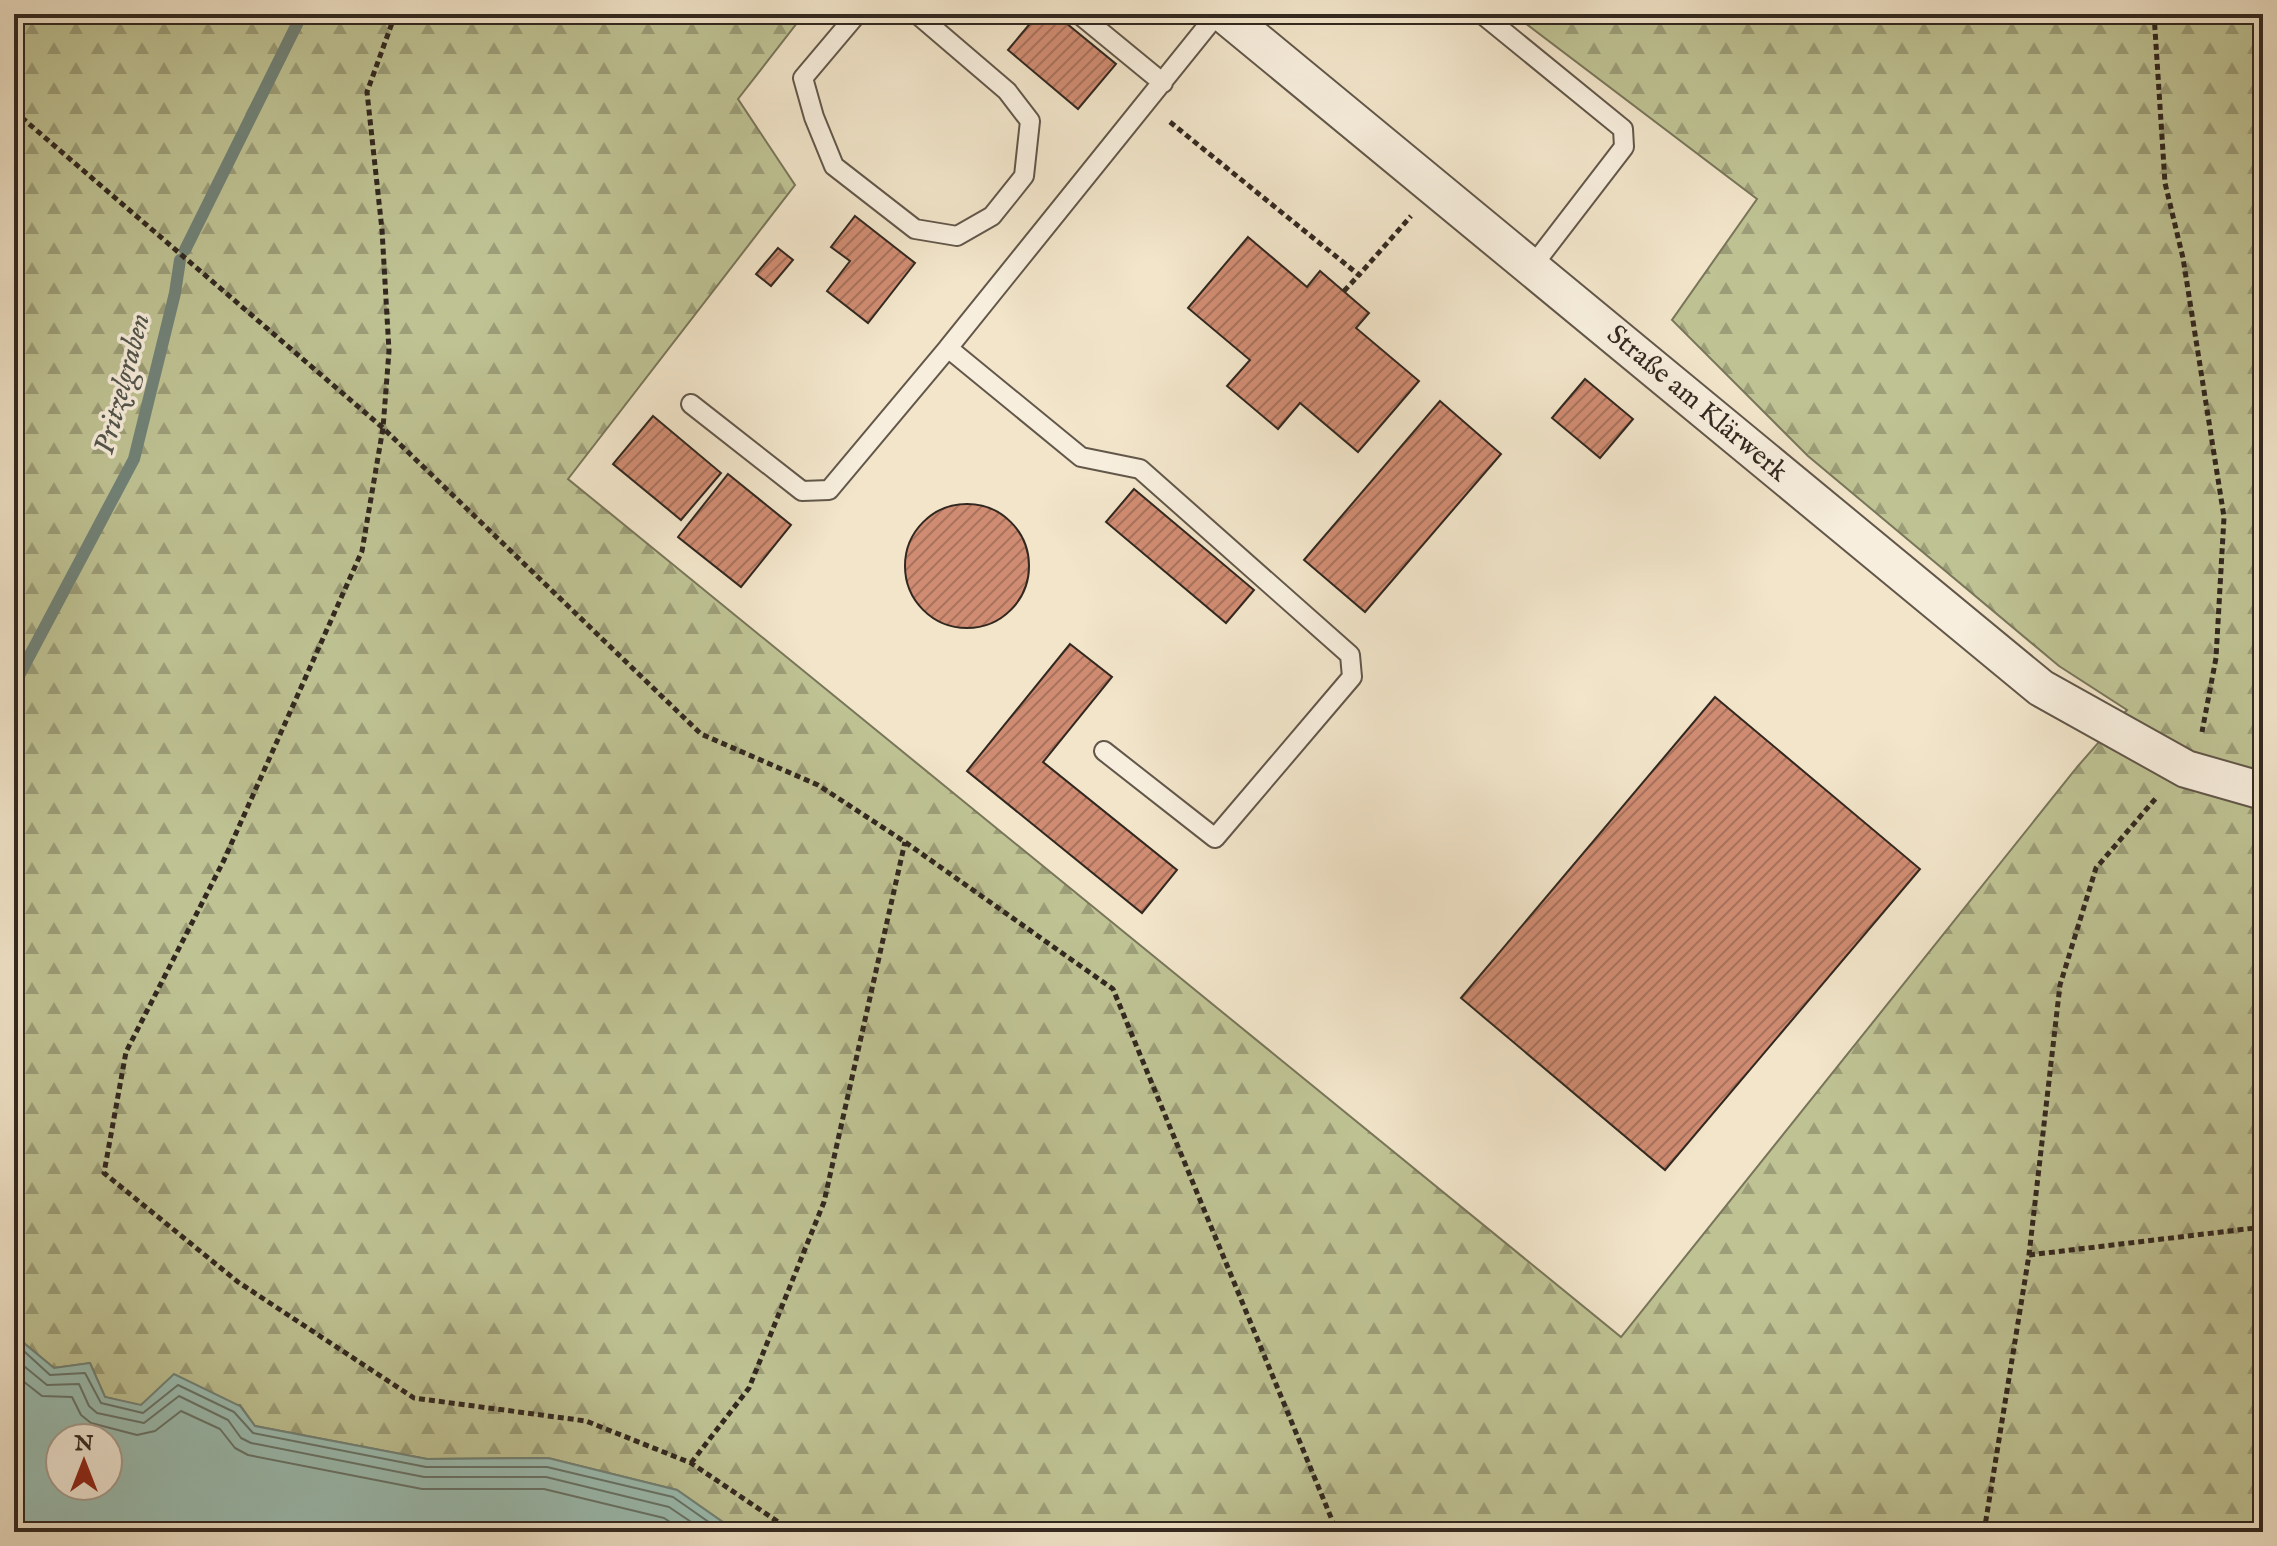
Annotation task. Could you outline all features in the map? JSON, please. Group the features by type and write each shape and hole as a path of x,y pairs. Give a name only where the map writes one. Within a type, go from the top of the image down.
{"street":[{"name":"Straße am Klärwerk","path":"1224,14 2041,688 2186,769 2263,791"}],"lane":[{"path":"857,14 803,78 814,117 834,166 915,229 957,236 992,216 1024,176 1030,121 1007,91 917,14"},
{"path":"1079,14 1163,83"},
{"path":"691,404 802,491 829,490 948,348 1217,14"},
{"path":"1482,14 1623,129 1624,147 1531,268"},
{"path":"948,348 1081,457 1140,469 1350,655 1352,677 1215,838 1104,751"}],"path":[{"path":"391,14 392,23 367,92 382,230 389,351 383,428 362,551 224,860 126,1052 104,1173 238,1282 414,1398 586,1421 691,1463 793,1532"},
{"path":"1984,1532 2029,1255 2060,985 2096,868 2137,817 2186,769 2199,745 2216,658 2224,517 2183,258 2165,183 2154,14"},
{"path":"1146,103 1359,275"},
{"path":"14,111 383,428 701,734 818,785 905,842 1113,989 1337,1532"},
{"path":"1344,291 1408,219"},
{"path":"691,1463 749,1388 824,1202 905,842"},
{"path":"2029,1255 2263,1227"}],"green space":[{"path":"14,14 804,14 738,99 795,185 568,479 1621,1337 2078,766 2127,710 2059,666 1808,456 1672,320 1757,199 1513,14 2263,14 2263,1532 737,1532 677,1490 548,1458 427,1459 255,1426 240,1405 141,1406 105,1397 90,1363 54,1368 25,1344 14,1328"}],"water":[{"path":"14,1328 25,1344 54,1368 90,1363 105,1397 141,1405 174,1374 240,1406 255,1426 427,1459 548,1458 677,1490 737,1532 14,1532"}],"building":[{"path":"1038,14 1055,14 1116,64 1078,109 1008,50"},
{"path":"855,216 915,263 868,323 827,291 850,261 831,247"},
{"path":"1248,237 1307,287 1320,271 1369,313 1356,328 1419,381 1358,452 1300,403 1278,429 1227,386 1250,360 1188,308"},
{"path":"778,248 793,260 771,286 756,274"},
{"path":"1585,379 1633,419 1600,458 1552,418"},
{"path":"1440,401 1501,454 1365,612 1304,560"},
{"path":"653,416 721,473 681,520 613,464"},
{"path":"728,474 791,525 741,587 678,537"},
{"path":"1134,489 1254,590 1226,623 1106,522"},
{"path":"967,504 991,509 1011,522 1024,542 1029,566 1024,590 1011,610 991,623 967,628 943,623 923,610 910,590 905,566 910,542 923,522 943,509"},
{"path":"1070,644 1112,677 1043,762 1177,870 1142,913 967,771"},
{"path":"1715,697 1920,869 1665,1170 1461,998"}],"waterway":[{"name":"Pritzelgraben","path":"185,250 302,14"},
{"name":"Pritzelgraben","path":"14,685 134,459 175,293 180,260"}]}
